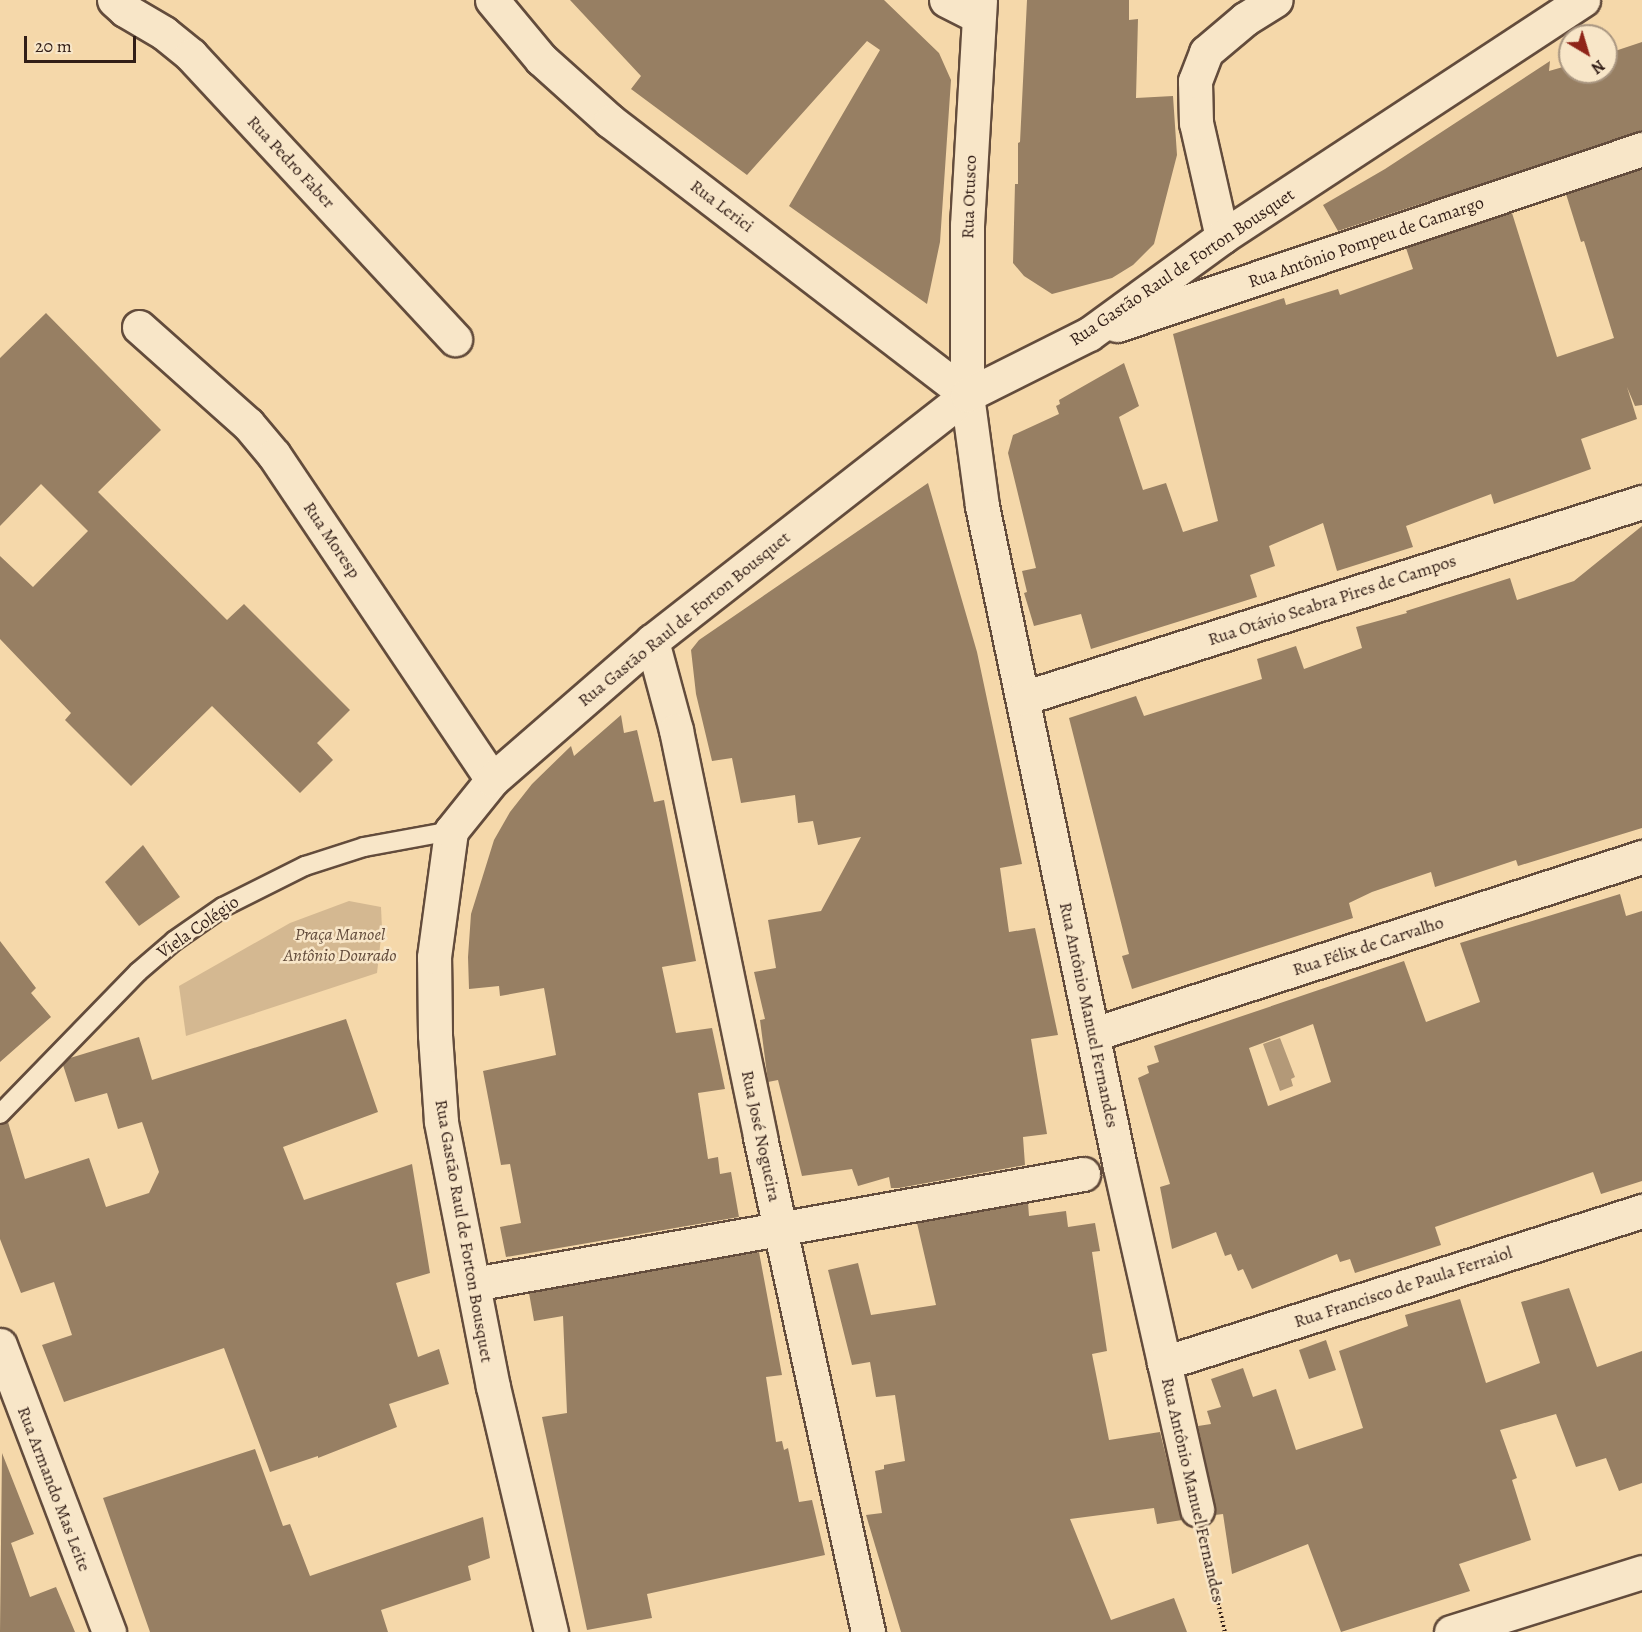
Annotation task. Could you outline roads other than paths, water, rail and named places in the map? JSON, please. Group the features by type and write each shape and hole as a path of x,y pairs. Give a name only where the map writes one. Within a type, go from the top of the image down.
{"street":[{"name":"Rua Pedro Faber","path":"114,0 125,10 164,33 191,55 455,339"},
{"name":"Rua Lerici","path":"492,0 541,59 610,121 967,395"},
{"path":"946,0 979,8"},
{"path":"1222,237 1196,123 1194,81 1206,52 1245,19 1276,0"},
{"name":"Rua Gastão Raul de Forton Bousquet","path":"551,1632 493,1387 441,1121 435,1035 434,957 451,831 492,780 652,641 967,395 1089,334 1222,237 1583,0"},
{"name":"Rua Otusco","path":"967,395 967,225 979,8"},
{"name":"Rua Antônio Pompeu de Camargo","path":"1089,334 1642,149"},
{"name":"Rua Moresp","path":"139,327 248,424 274,455 492,780"},
{"name":"Rua Antônio Manuel Fernandes","path":"967,395 982,506 1197,1509"},
{"name":"Rua Otávio Seabra Pires de Campos","path":"1023,698 1642,502"},
{"name":"Rua José Nogueira","path":"652,641 676,730 780,1228 868,1632"},
{"name":"Rua Félix de Carvalho","path":"1094,1034 1642,857"},
{"path":"474,1284 1083,1174"},
{"name":"Rua Francisco de Paula Ferraiol","path":"1164,1363 1642,1211"},
{"name":"Rua Armando Mas Leite","path":"0,1345 109,1632"},
{"path":"1451,1632 1642,1572"}],"lane":[{"name":"Viela Colégio","path":"0,1114 138,972 174,941 223,906 305,866 364,847 451,831"}],"park label":[{"name":"Praça Manoel Antônio Dourado","path":"340,945"}]}
